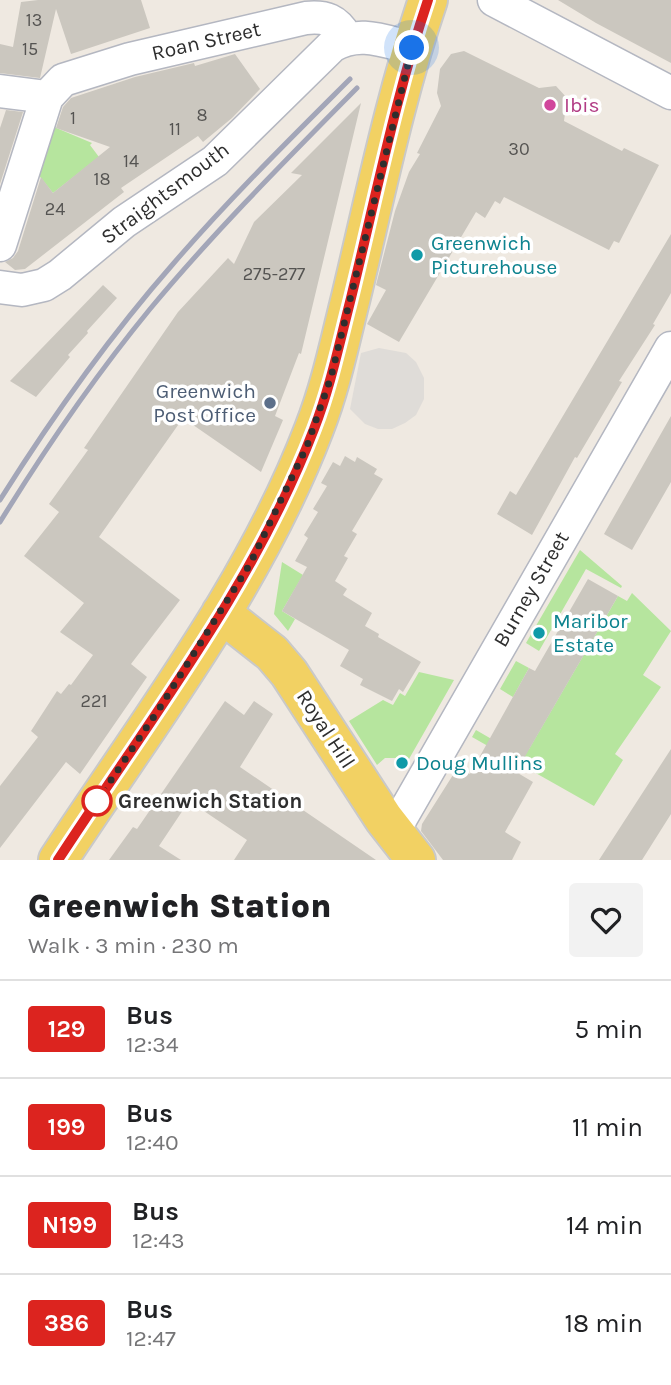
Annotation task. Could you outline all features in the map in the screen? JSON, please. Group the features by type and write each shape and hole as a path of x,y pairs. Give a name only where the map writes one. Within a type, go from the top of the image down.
{"main road":[{"path":"58,860 221,613 280,505 323,404 412,48 428,0"},
{"name":"Royal Hill","path":"221,613 264,646 289,673 405,846"}],"street":[{"path":"494,0 671,93"},
{"name":"Roan Street","path":"47,97 63,80 130,59 306,18 331,20 339,25 346,37 372,39 412,48"},
{"name":"Straightsmouth","path":"0,287 22,290 44,285 60,275 124,222 215,161 332,46 346,37"},
{"path":"0,91 47,97 0,245"},
{"name":"Burney Street","path":"405,846 671,348"}],"green space":[{"path":"54,127 92,143 90,145 99,157 53,193 37,173"},
{"path":"580,550 622,586 621,588 586,569 539,651 526,643"},
{"path":"282,562 303,575 282,611 295,619 288,631 274,614"},
{"path":"632,593 671,631 643,675 661,687 615,754 623,760 594,806 472,737 476,730 519,755 529,749 618,596 627,601"},
{"path":"516,661 529,668 513,697 500,689"},
{"path":"419,672 454,680 405,766 396,758 385,758 377,765 349,721 383,700 393,705 400,693 405,696"}],"shaded area":[{"path":"379,348 406,353 416,362 424,378 424,399 416,415 392,429 378,429 365,424 350,409 361,353"}],"building":[{"path":"141,0 150,28 71,54 56,9 40,78 0,73 0,44 13,47 21,2"},
{"path":"558,0 671,0 671,63 596,23"},
{"path":"464,51 539,88 556,86 567,98 564,121 622,151 624,148 659,165 619,243 614,241 609,250 504,197 500,204 495,201 485,218 476,212 399,342 367,324 386,290 376,285 395,211 409,172 420,154 417,153 441,106 437,93 440,69 451,54"},
{"path":"235,54 260,89 232,118 203,142 198,136 121,188 124,192 25,269 15,270 5,262 13,258 18,251 41,177 53,193 110,147 56,128 63,107 71,98 135,77 194,63 195,66"},
{"path":"361,103 301,354 299,353 275,416 283,420 261,472 183,418 99,537 180,600 131,664 147,677 80,774 66,762 0,848 0,786 38,737 31,731 57,691 61,694 71,685 93,655 60,632 84,603 24,556 59,512 49,504 88,450 84,448 178,312 228,258 234,264 254,222 302,175 291,173"},
{"path":"6,110 23,112 0,184 0,128"},
{"path":"671,234 671,293 532,535 497,514 510,491 516,495"},
{"path":"103,285 117,298 87,331 68,355 70,357 36,397 10,381"},
{"path":"671,416 671,482 632,550 604,534"},
{"path":"345,456 355,462 357,457 377,469 374,474 383,479 352,531 357,534 344,556 348,558 335,581 347,589 343,595 372,613 365,626 379,634 378,637 421,662 403,692 399,689 392,701 360,685 363,679 340,666 349,650 282,611 307,567 295,561 308,538 304,535 318,512 313,509 327,486 321,483 333,462 340,466"},
{"path":"588,579 618,596 516,772 533,782 505,832 521,842 512,860 443,860 421,831 422,824 458,767 470,774 529,668 535,671"},
{"path":"225,701 244,715 254,701 273,714 240,767 376,860 234,860 247,840 189,801 159,846 181,860 109,860 133,827 137,829"},
{"path":"671,749 671,814 642,860 599,860"}],"railway":[{"path":"0,500 82,378 149,292 238,193 350,79"},
{"path":"0,522 71,413 150,309 225,224 357,88"}],"bus line":[{"name":"129","path":"58,860 221,613 250,564 301,461 331,377 391,129 412,48 428,0"}],"place":[{"name":"Ibis","path":"550,105"},
{"name":"Greenwich Picturehouse","path":"417,255"},
{"name":"Greenwich Post Office","path":"270,403"},
{"name":"Maribor Estate","path":"539,633"},
{"name":"Doug Mullins","path":"402,763"},
{"name":"Greenwich Station","path":"97,801"}],"route":[{"path":"97,801 221,613 250,564 301,461 331,377 412,48"}]}
